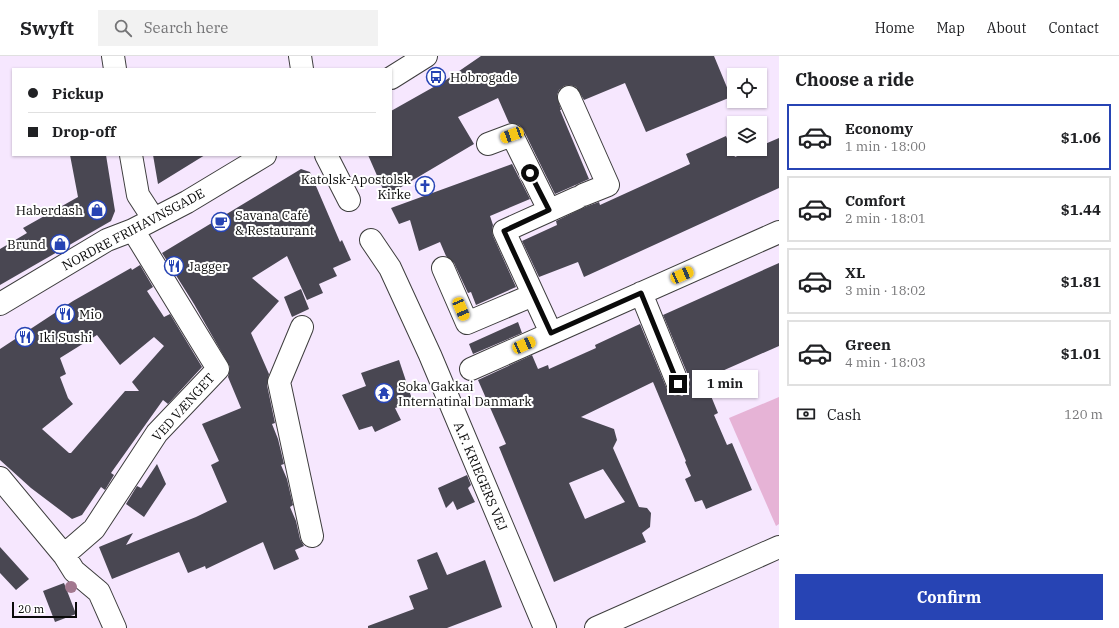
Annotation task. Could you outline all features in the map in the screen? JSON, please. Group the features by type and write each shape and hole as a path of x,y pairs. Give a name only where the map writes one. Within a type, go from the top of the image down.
{"street":[{"path":"113,56 115,68"},
{"path":"300,56 302,68"},
{"path":"392,77 426,56"},
{"path":"551,333 504,231 608,185 569,97"},
{"path":"488,144 512,135 549,210"},
{"path":"131,156 138,195 153,218"},
{"name":"NORDRE FRIHAVNSGADE","path":"0,304 106,240 133,230 153,218 187,202 263,156"},
{"path":"326,156 348,200"},
{"name":"VED VÆNGET","path":"69,563 94,529 157,433 218,369 133,230"},
{"path":"471,368 779,232"},
{"name":"A.F. KRIEGERS VEJ","path":"371,240 390,268 430,355 545,628"},
{"path":"443,268 467,323 533,294"},
{"path":"641,293 678,384"},
{"path":"302,327 280,382 312,536"},
{"path":"0,478 69,563 99,592 113,623"},
{"path":"596,628 779,547"}],"shaded area":[{"path":"779,397 779,524 776,526 729,418"}],"building":[{"path":"481,56 714,56 727,87 727,99 646,132 625,83 584,100 576,87 570,85 564,86 559,90 557,95 560,110 589,179 555,194 523,129 519,125 509,123 498,98 458,117 474,144 386,196 368,156 392,156 392,110 446,80"},
{"path":"726,136 727,156 767,156 767,143 779,138 779,188 584,277 578,262 539,277 522,241 557,225 556,221 585,207 599,202 600,205 690,164 686,154"},
{"path":"70,156 106,156 115,211 111,221 0,285 0,249 27,233 23,228 78,197"},
{"path":"153,156 203,156 158,184"},
{"path":"512,164 530,199 490,216 493,225 493,236 516,287 476,305 471,292 468,293 454,263 446,256 440,242 419,251 410,220 399,224 391,208"},
{"path":"301,169 310,172 340,242 342,240 351,260 333,268 337,276 319,284 323,293 307,300 287,256 252,278 279,301 251,333 269,374 267,385 275,423 272,424 278,439 284,464 281,465 287,479 293,505 290,507 296,521 300,539 304,546 295,550 299,559 274,570 263,542 206,569 205,566 188,573 179,552 112,579 99,547 133,533 126,545 196,517 227,502 211,465 219,461 202,424 241,408 228,377 230,367 194,304 162,253"},
{"path":"779,263 779,346 704,379 718,413 714,415 727,445 732,443 752,490 706,509 702,500 695,502 685,479 691,476 685,462 686,461 653,382 581,417 614,429 617,440 613,448 639,507 647,508 651,513 650,527 642,533 646,542 554,582 499,447 506,444 478,380 532,355 538,369 548,365 549,369 596,348 595,345 640,324 667,389 671,394 682,396 688,391 690,380 663,315","holes":["603,469 625,502 585,519 569,483"]},
{"path":"140,265 153,287 147,291 164,317 170,314 202,367 168,404 163,400 111,473 114,475 105,490 101,487 82,515 72,519 31,488 0,460 0,349 73,301 131,268 132,270","holes":["97,335 120,365 154,337 164,346 132,382 139,391 125,391 71,453 69,453 42,429 73,404 68,398 60,377 66,374 60,358"]},
{"path":"301,289 309,309 292,317 284,297"},
{"path":"518,322 522,333 473,354 469,344"},
{"path":"399,360 413,402 395,408 401,420 375,432 372,426 359,430 342,395 366,386 361,373"},
{"path":"157,464 166,484 144,517 126,504 137,486 141,488"},
{"path":"467,475 471,485 468,488 475,502 457,510 453,501 446,508 438,488"},
{"path":"0,547 29,579 16,590 0,573"},
{"path":"437,552 447,575 485,560 502,607 447,628 368,628 368,626 414,609 409,596 428,589 417,560"},
{"path":"64,583 76,614 55,622 43,591"}],"place":[{"name":"Hobrogade","path":"436,77"},
{"name":"Katolsk-Apostolsk Kirke","path":"425,186"},
{"name":"Haberdash","path":"97,210"},
{"name":"Savana Café & Restaurant","path":"221,222"},
{"name":"Brund","path":"60,244"},
{"name":"Jagger","path":"174,266"},
{"name":"Mio","path":"65,314"},
{"name":"Iki Sushi","path":"25,337"},
{"name":"Soka Gakkai Internatinal Danmark","path":"384,393"}],"route":[{"path":"530,173 549,210 504,231 551,333 641,293 678,384"}]}
